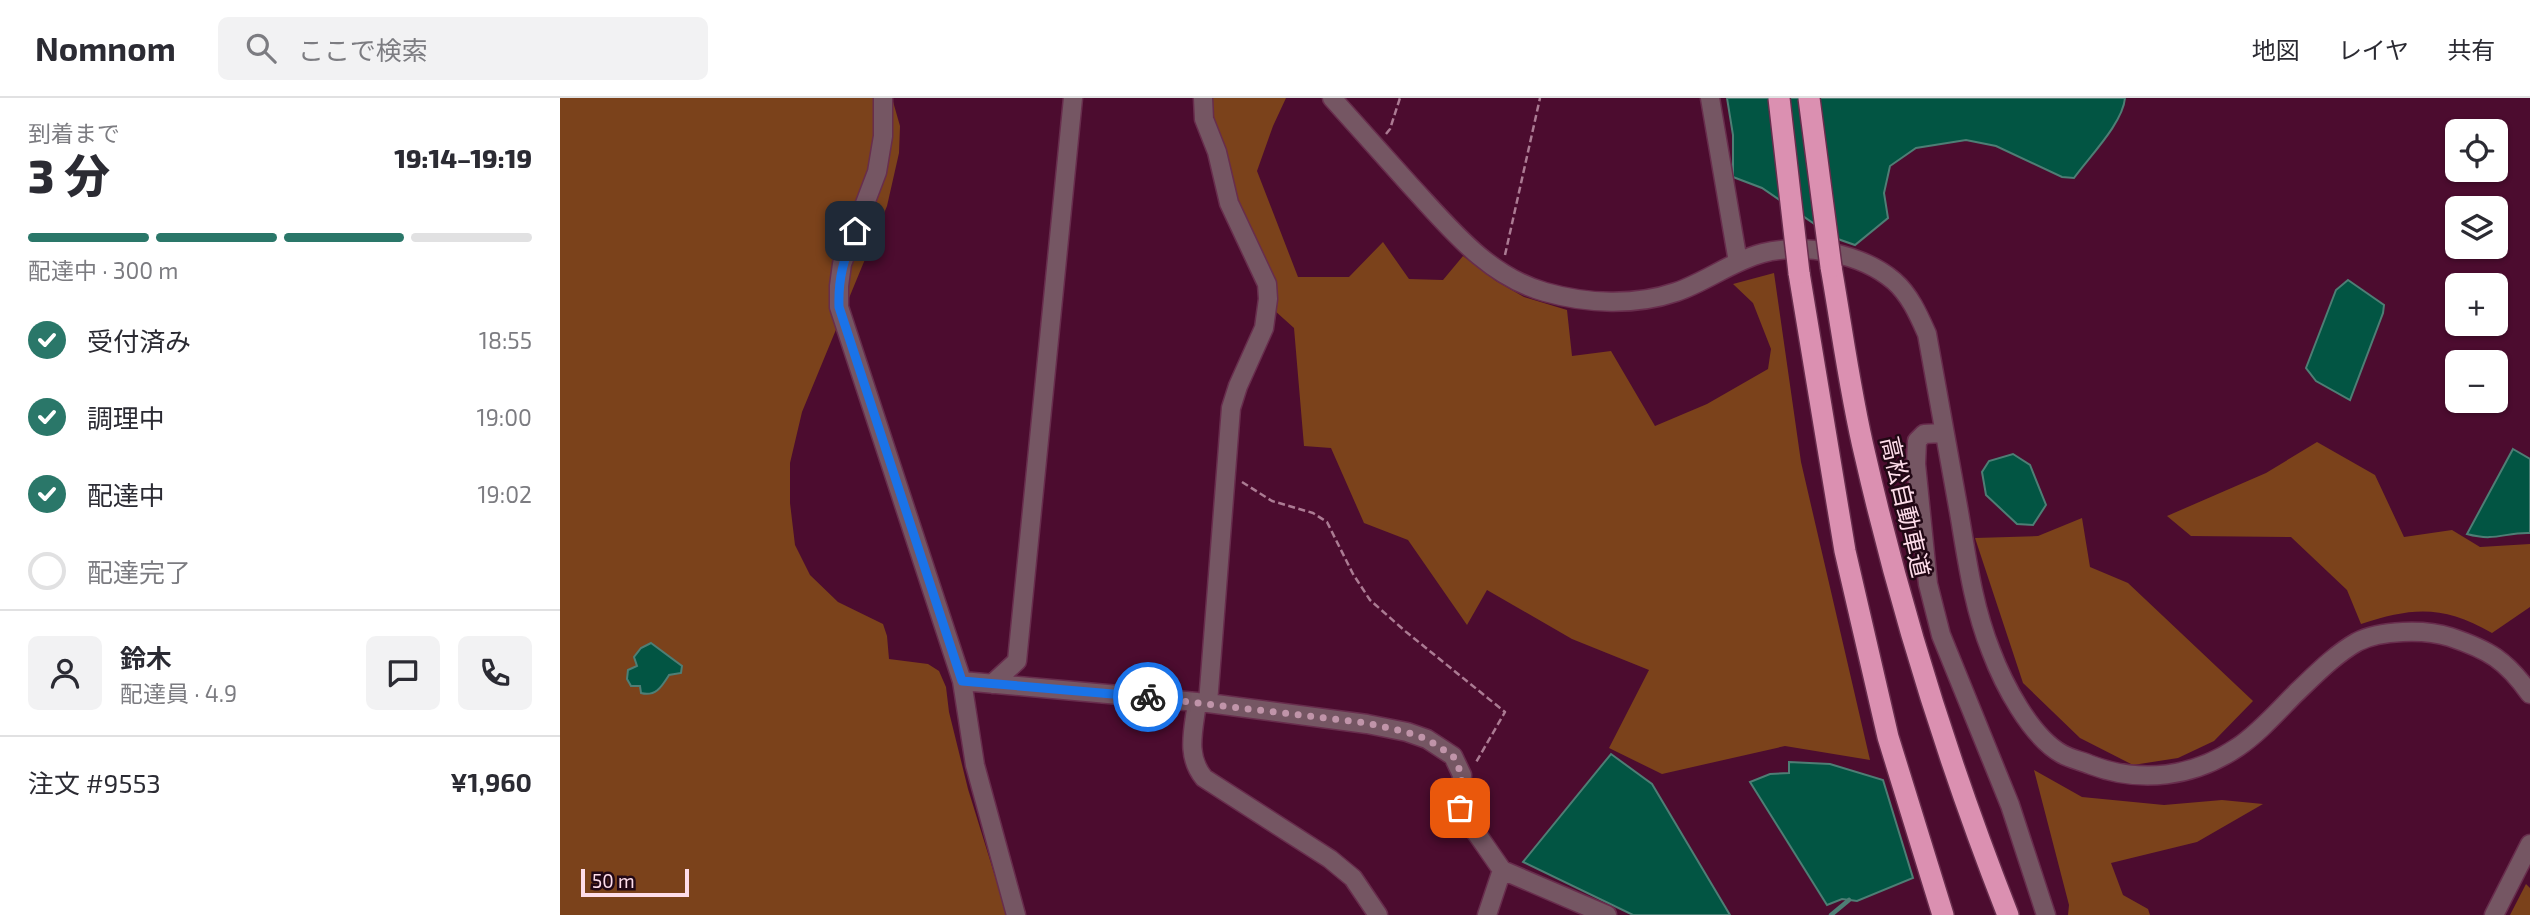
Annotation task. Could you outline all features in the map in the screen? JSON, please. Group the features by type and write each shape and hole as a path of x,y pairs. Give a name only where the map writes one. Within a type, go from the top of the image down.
{"highway":[{"path":"1779,98 1799,273 1845,551 1888,737 1943,915"},
{"name":"高松自動車道","path":"1809,98 1831,267 1864,452 1902,607 1942,736 2008,915"}],"street":[{"path":"883,98 883,136 877,172 842,264 839,307 962,681 975,765 1016,915"},
{"path":"992,684 1017,661 1073,98"},
{"path":"1203,98 1204,119 1217,152 1229,203 1267,284 1268,299 1264,328 1231,408 1203,702 1192,756 1195,767 1204,778 1330,859 1353,878 1378,915"},
{"path":"1332,98 1457,237 1481,258 1543,291 1575,299 1620,302 1676,292 1738,262 1764,253 1802,250 1867,262 1895,282 1915,308 1927,334 1975,604 1991,652 2011,695 2040,735 2060,753 2104,770 2132,776 2163,776 2196,768 2238,747 2319,671 2358,642 2388,634 2418,631 2443,635 2477,646 2503,661 2527,685"},
{"path":"1710,98 1738,262"},
{"path":"1943,433 1924,434 1917,441 1916,464 1928,583 1941,635 2010,805 2046,915"},
{"path":"962,681 1203,702 1367,723 1427,739 1453,756 1462,775 1460,808 1502,870 1607,915"},
{"path":"2494,915 2530,844"},
{"path":"1487,915 1502,870"}],"path":[{"path":"1376,147 1390,129 1400,98"},
{"path":"1497,268 1505,255 1540,98"},
{"path":"1226,464 1246,486 1272,501 1314,513 1327,522 1353,574 1370,600 1505,712 1476,764 1462,775"}],"shaded area":[{"path":"560,98 892,98 900,126 899,153 887,206 802,412 790,463 790,503 795,545 810,575 838,602 883,624 889,659 928,664 939,671 946,687 949,712 968,789 1007,915 560,915"},
{"path":"1210,98 1286,98 1257,171 1298,277 1349,277 1383,242 1409,279 1443,280 1463,256 1496,281 1524,297 1567,310 1572,356 1611,351 1655,426 1707,404 1768,369 1771,349 1753,303 1733,284 1774,273 1801,462 1870,760 1785,746 1662,774 1609,748 1649,670 1572,639 1487,590 1467,625 1408,540 1364,523 1331,448 1304,446 1294,328 1274,310 1208,115"},
{"path":"1727,98 2125,98 2112,129 2074,178 2062,177 1996,146 1966,140 1916,148 1890,166 1884,193 1888,218 1855,245 1835,238 1762,188 1733,177 1733,135"},
{"path":"2348,280 2384,305 2350,400 2316,381 2306,368 2336,290"},
{"path":"2317,442 2375,475 2404,537 2452,530 2480,547 2530,544 2530,607 2492,633 2443,613 2397,614 2361,624 2347,590 2291,537 2191,536 2167,516 2266,473"},
{"path":"2513,449 2530,459 2530,533 2493,537 2467,534"},
{"path":"2013,454 2030,465 2046,505 2033,525 2017,524 1986,495 1982,472 1989,461"},
{"path":"2082,518 2090,567 2128,583 2253,701 2214,741 2178,758 2133,765 2080,738 2023,683 1975,538 2038,536"},
{"path":"651,643 682,666 681,673 669,675 658,690 646,694 641,693 640,686 631,686 627,679 628,670 637,666 634,657 641,648"},
{"path":"1611,754 1652,784 1730,915 1633,915 1523,862"},
{"path":"1789,762 1830,764 1883,780 1913,878 1857,901 1842,899 1827,905 1750,782 1770,774 1789,773"},
{"path":"2034,770 2082,797 2164,805 2222,800 2263,804 2197,842 2111,863 2123,895 2148,909 2150,915 2068,915 2069,905"},
{"path":"2526,884 2530,888 2530,915 2510,915"}],"waterway":[{"path":"1831,915 1849,900"}],"way so far":[{"path":"1148,697 1367,723 1427,739 1453,756 1462,775 1460,808"}],"route":[{"path":"855,231 842,264 839,307 962,681 1148,697"}]}
